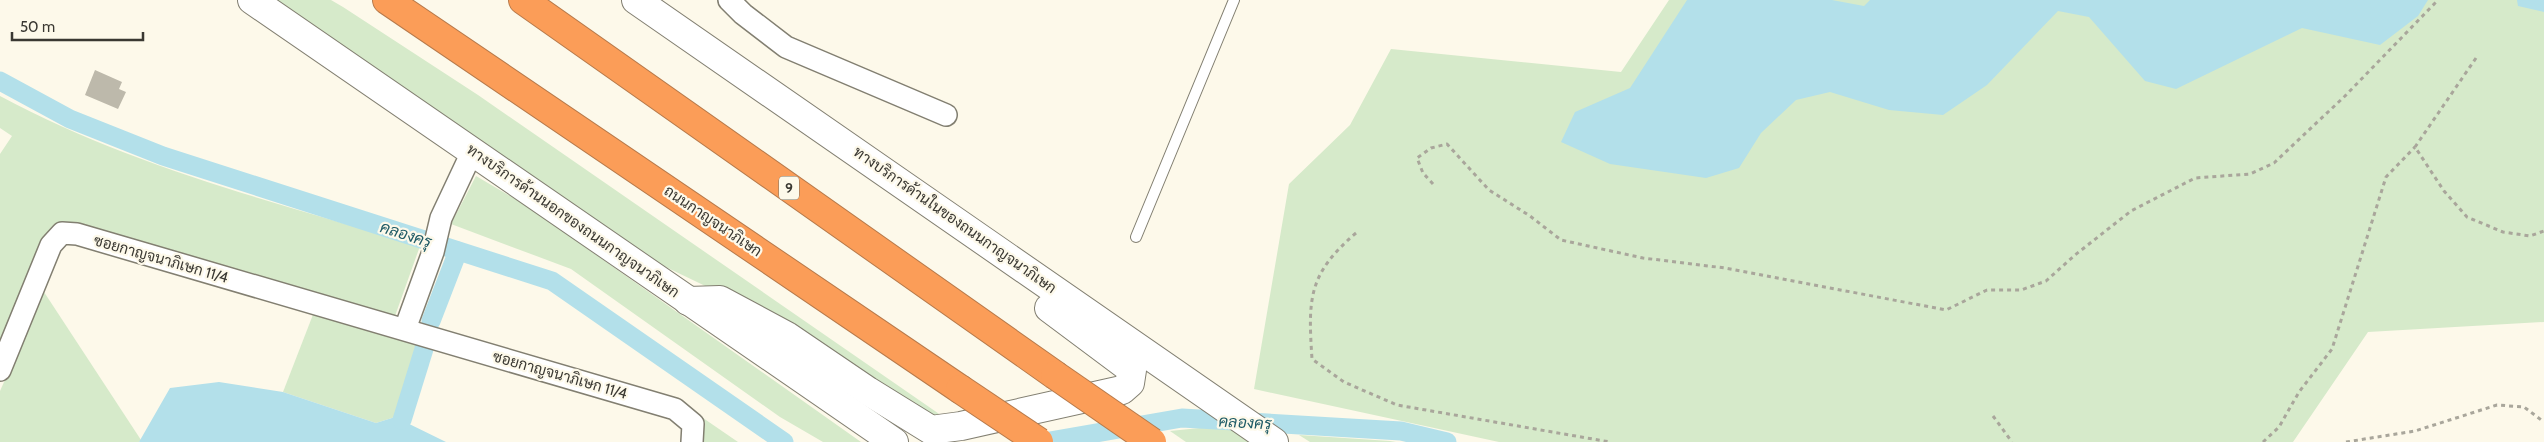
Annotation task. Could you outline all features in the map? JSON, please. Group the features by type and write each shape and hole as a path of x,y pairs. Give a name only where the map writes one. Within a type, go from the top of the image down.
{"highway":[{"name":"ถนนกาญจนาภิเษก","path":"387,0 1039,442"},
{"name":"9","path":"523,0 1152,442"}],"main road":[{"name":"ทางบริการด้านนอกของถนนกาญจนาภิเษก","path":"252,0 473,150 688,301 894,442"},
{"name":"ทางบริการด้านในของถนนกาญจนาภิเษก","path":"636,0 939,208 1274,442"},
{"path":"688,301 720,300 787,336 868,391 931,430 961,426 1122,390 1130,383 1132,370 1011,279 939,208"}],"street":[{"path":"729,0 743,14 786,47 946,115"},
{"path":"405,329 433,252 441,218 473,150"},
{"name":"ซอยกาญจนาภิเษก 11/4","path":"0,370 51,245 62,233 77,234 675,409 693,424 692,442"}],"lane":[{"path":"1136,237 1234,0"}],"path":[{"path":"1433,184 1423,173 1417,158 1431,148 1447,144 1489,190 1530,216 1561,240 1643,258 1724,268 1946,310 1987,290 2021,290 2046,281 2075,255 2131,211 2195,178 2250,174 2274,163 2345,96 2438,0"},
{"path":"2263,442 2279,426 2298,392 2332,349 2386,177 2415,146 2476,58"},
{"path":"2415,146 2444,191 2466,217 2503,232 2530,236 2544,231"},
{"path":"1356,233 1334,251 1314,282 1310,327 1312,359 1344,382 1398,405 1610,442"},
{"path":"2346,442 2415,432 2497,405 2524,407 2544,422"},
{"path":"1993,416 2012,442"}],"green space":[{"path":"268,0 331,0 343,7 478,95 945,418 936,424 724,295 645,257"},
{"path":"1669,0 2544,0 2544,322 2368,332 2293,442 1499,442 1254,389 1289,184 1350,125 1391,49 1621,72"},
{"path":"0,96 50,121 101,143 206,182 420,246 395,316 71,226 0,352 0,154 12,136 0,128"},
{"path":"476,176 527,206 861,442 823,442 780,417 571,269 451,224"},
{"path":"44,292 141,440 139,442 0,442 0,391"},
{"path":"314,312 421,344 410,382 395,417 376,423 283,392"},
{"path":"703,418 738,442 702,442"},
{"path":"1229,425 1254,442 1186,442 1170,431"},
{"path":"1299,435 1390,441 1396,442 1310,442"}],"water":[{"path":"1687,0 1832,0 1864,6 1870,0 2428,0 2418,16 2380,45 2302,28 2176,89 2145,81 2089,17 2058,11 1987,85 1943,115 1889,110 1830,92 1796,100 1761,133 1739,168 1706,178 1610,164 1561,142 1575,112 1630,88"},
{"path":"2517,0 2544,0 2544,12 2518,6"},
{"path":"219,382 283,392 376,423 395,417 446,442 139,442 170,388"}],"building":[{"path":"95,70 122,82 119,89 126,92 118,109 85,95"}],"waterway":[{"name":"คลองครุ","path":"0,81 70,119 163,156 552,281 784,442"},
{"path":"431,321 458,251"},
{"path":"402,420 424,349"},
{"name":"คลองครุ","path":"1044,442 1182,418 1401,431 1447,442"}]}
